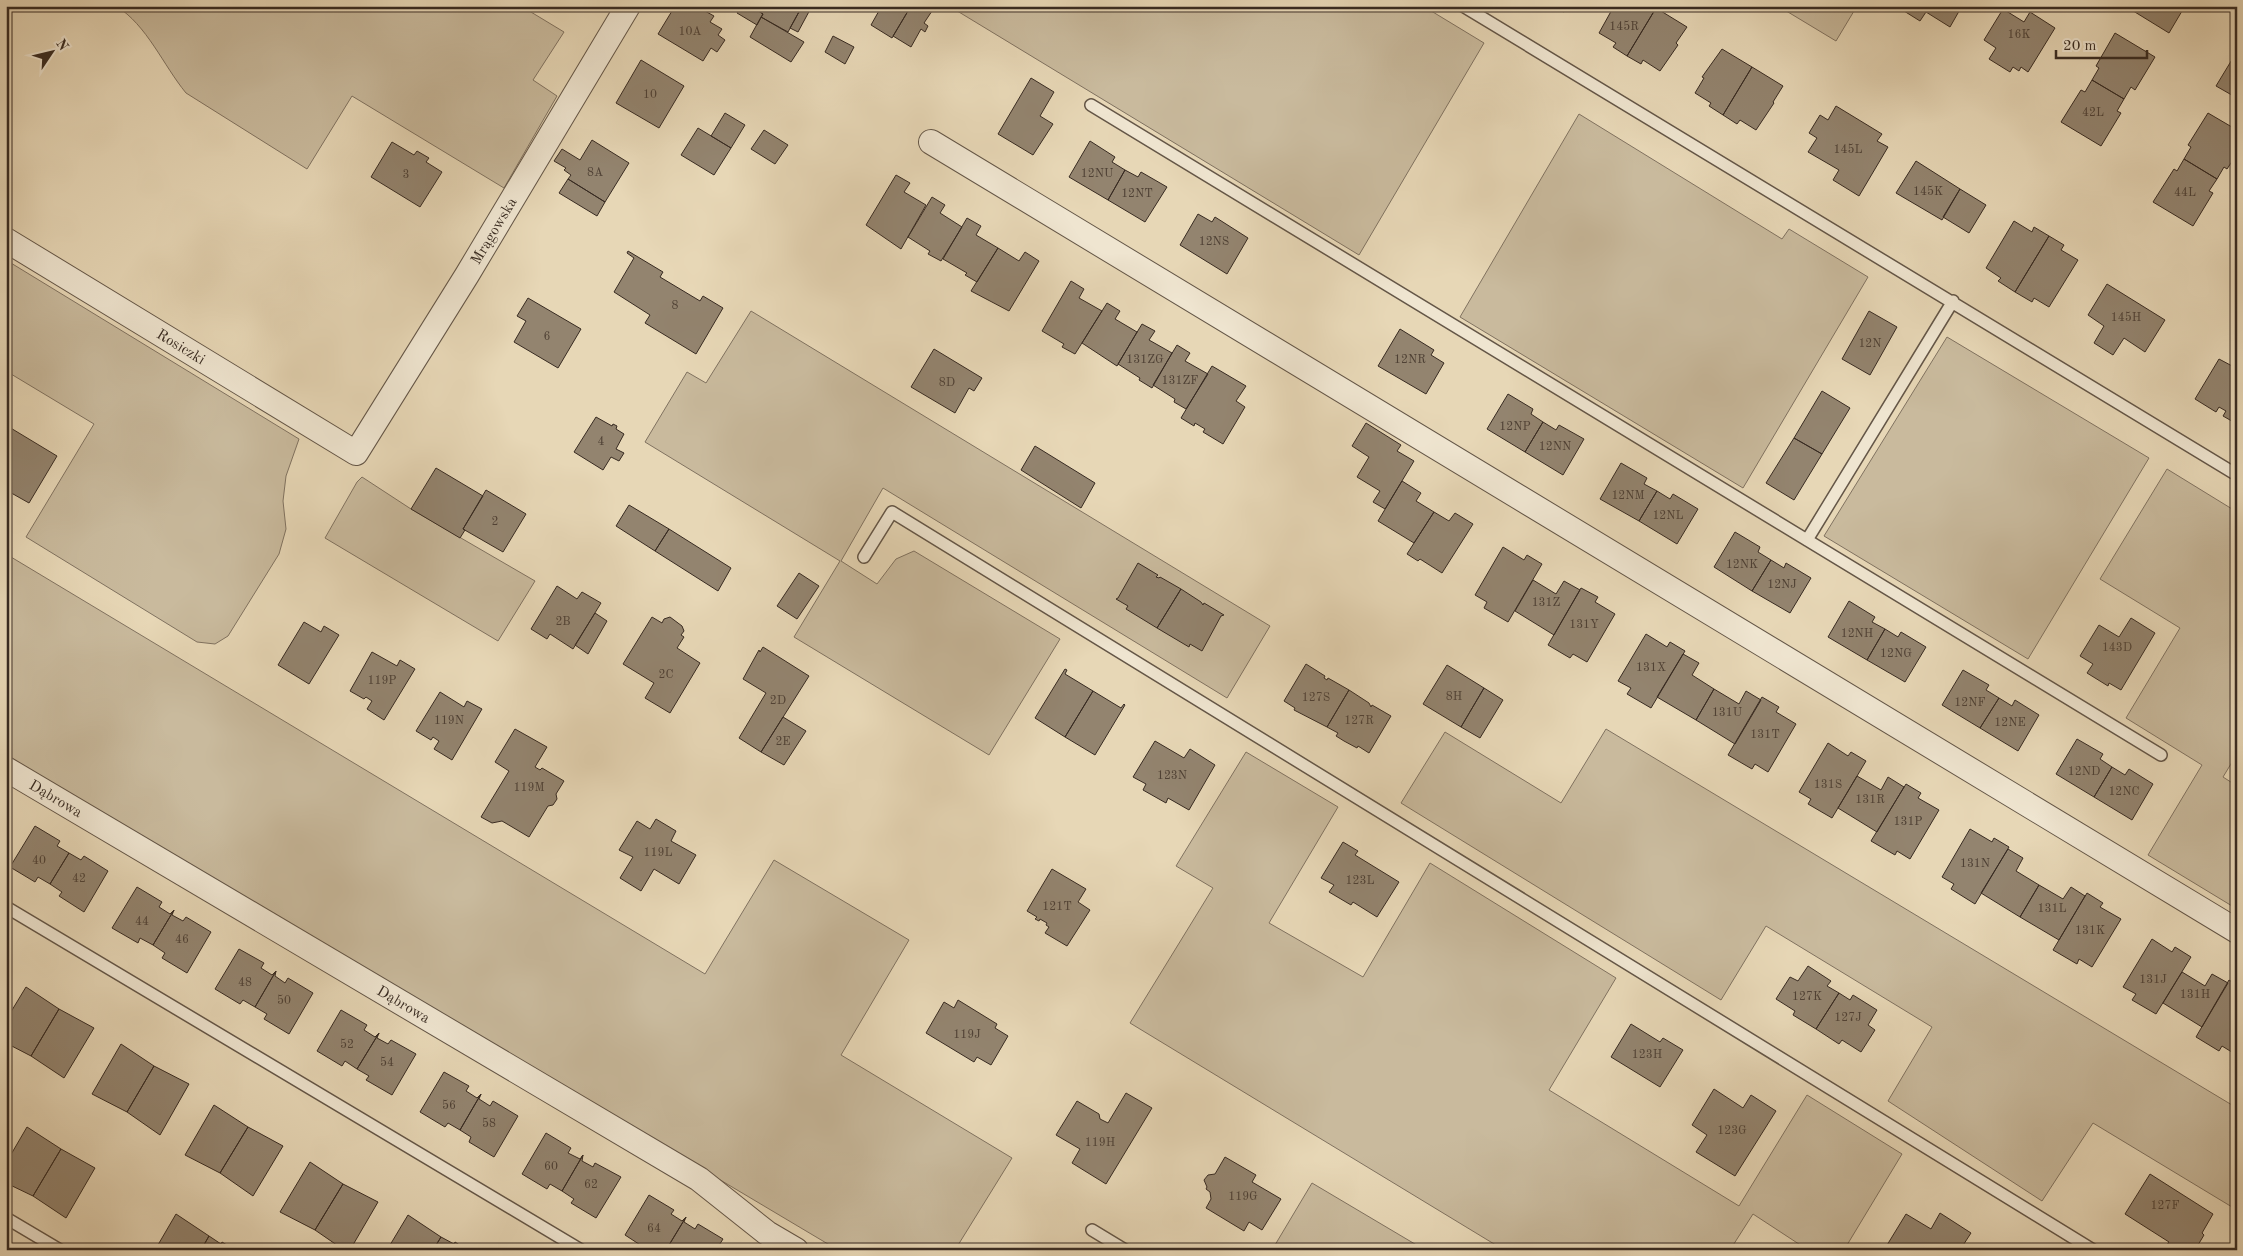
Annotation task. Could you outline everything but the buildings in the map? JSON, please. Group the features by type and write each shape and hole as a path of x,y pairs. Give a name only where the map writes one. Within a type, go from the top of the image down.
{"street":[{"name":"Mrągowska","path":"356,453 467,275 628,6"},
{"path":"931,142 2237,931"},
{"name":"Rosiczki","path":"6,240 356,453"},
{"name":"Dąbrowa","path":"6,769 700,1179 767,1233 796,1250"}],"lane":[{"path":"1463,6 1953,301 2237,475"},
{"path":"1091,105 2161,755"},
{"path":"1807,540 1953,301"},
{"path":"864,557 892,512 2093,1250"},
{"path":"6,907 581,1250"},
{"path":"6,1218 60,1250"},
{"path":"1092,1230 1125,1250"}],"shaded area":[{"path":"116,6 521,6 564,32 533,80 557,96 504,188 352,96 307,169 186,93 146,34 127,14"},
{"path":"949,6 1423,6 1484,43 1359,255"},
{"path":"1778,6 1857,6 1836,41"},
{"path":"1579,114 1782,239 1789,229 1868,277 1743,488 1460,317"},
{"path":"6,260 299,439 286,476 283,501 286,529 279,554 228,636 215,644 197,642 26,537 94,424 6,371"},
{"path":"751,311 1270,626 1227,698 883,488 841,561 877,584 896,559 914,551 1060,639 989,755 794,637 840,561 645,442 687,372 706,383"},
{"path":"1947,337 2149,458 2028,659 1824,536"},
{"path":"2167,469 2237,512 2237,754 2223,777 2237,786 2237,909 2148,855 2202,765 2126,718 2180,628 2100,579"},
{"path":"362,477 411,509 535,581 498,641 325,538 357,482"},
{"path":"6,554 705,974 774,860 909,940 841,1055 1012,1158 955,1250 838,1250 6,755"},
{"path":"1606,729 2237,1108 2237,1210 2093,1123 2042,1201 1888,1101 1932,1027 1766,926 1721,1000 1401,803 1445,732 1561,803"},
{"path":"1246,752 1338,807 1269,923 1363,977 1430,863 1616,978 1549,1090 1739,1206 1807,1095 1902,1154 1844,1250 1808,1250 1753,1214 1730,1250 1504,1250 1130,1023 1213,888 1176,866"},
{"path":"1312,1183 1425,1250 1272,1250"}]}
